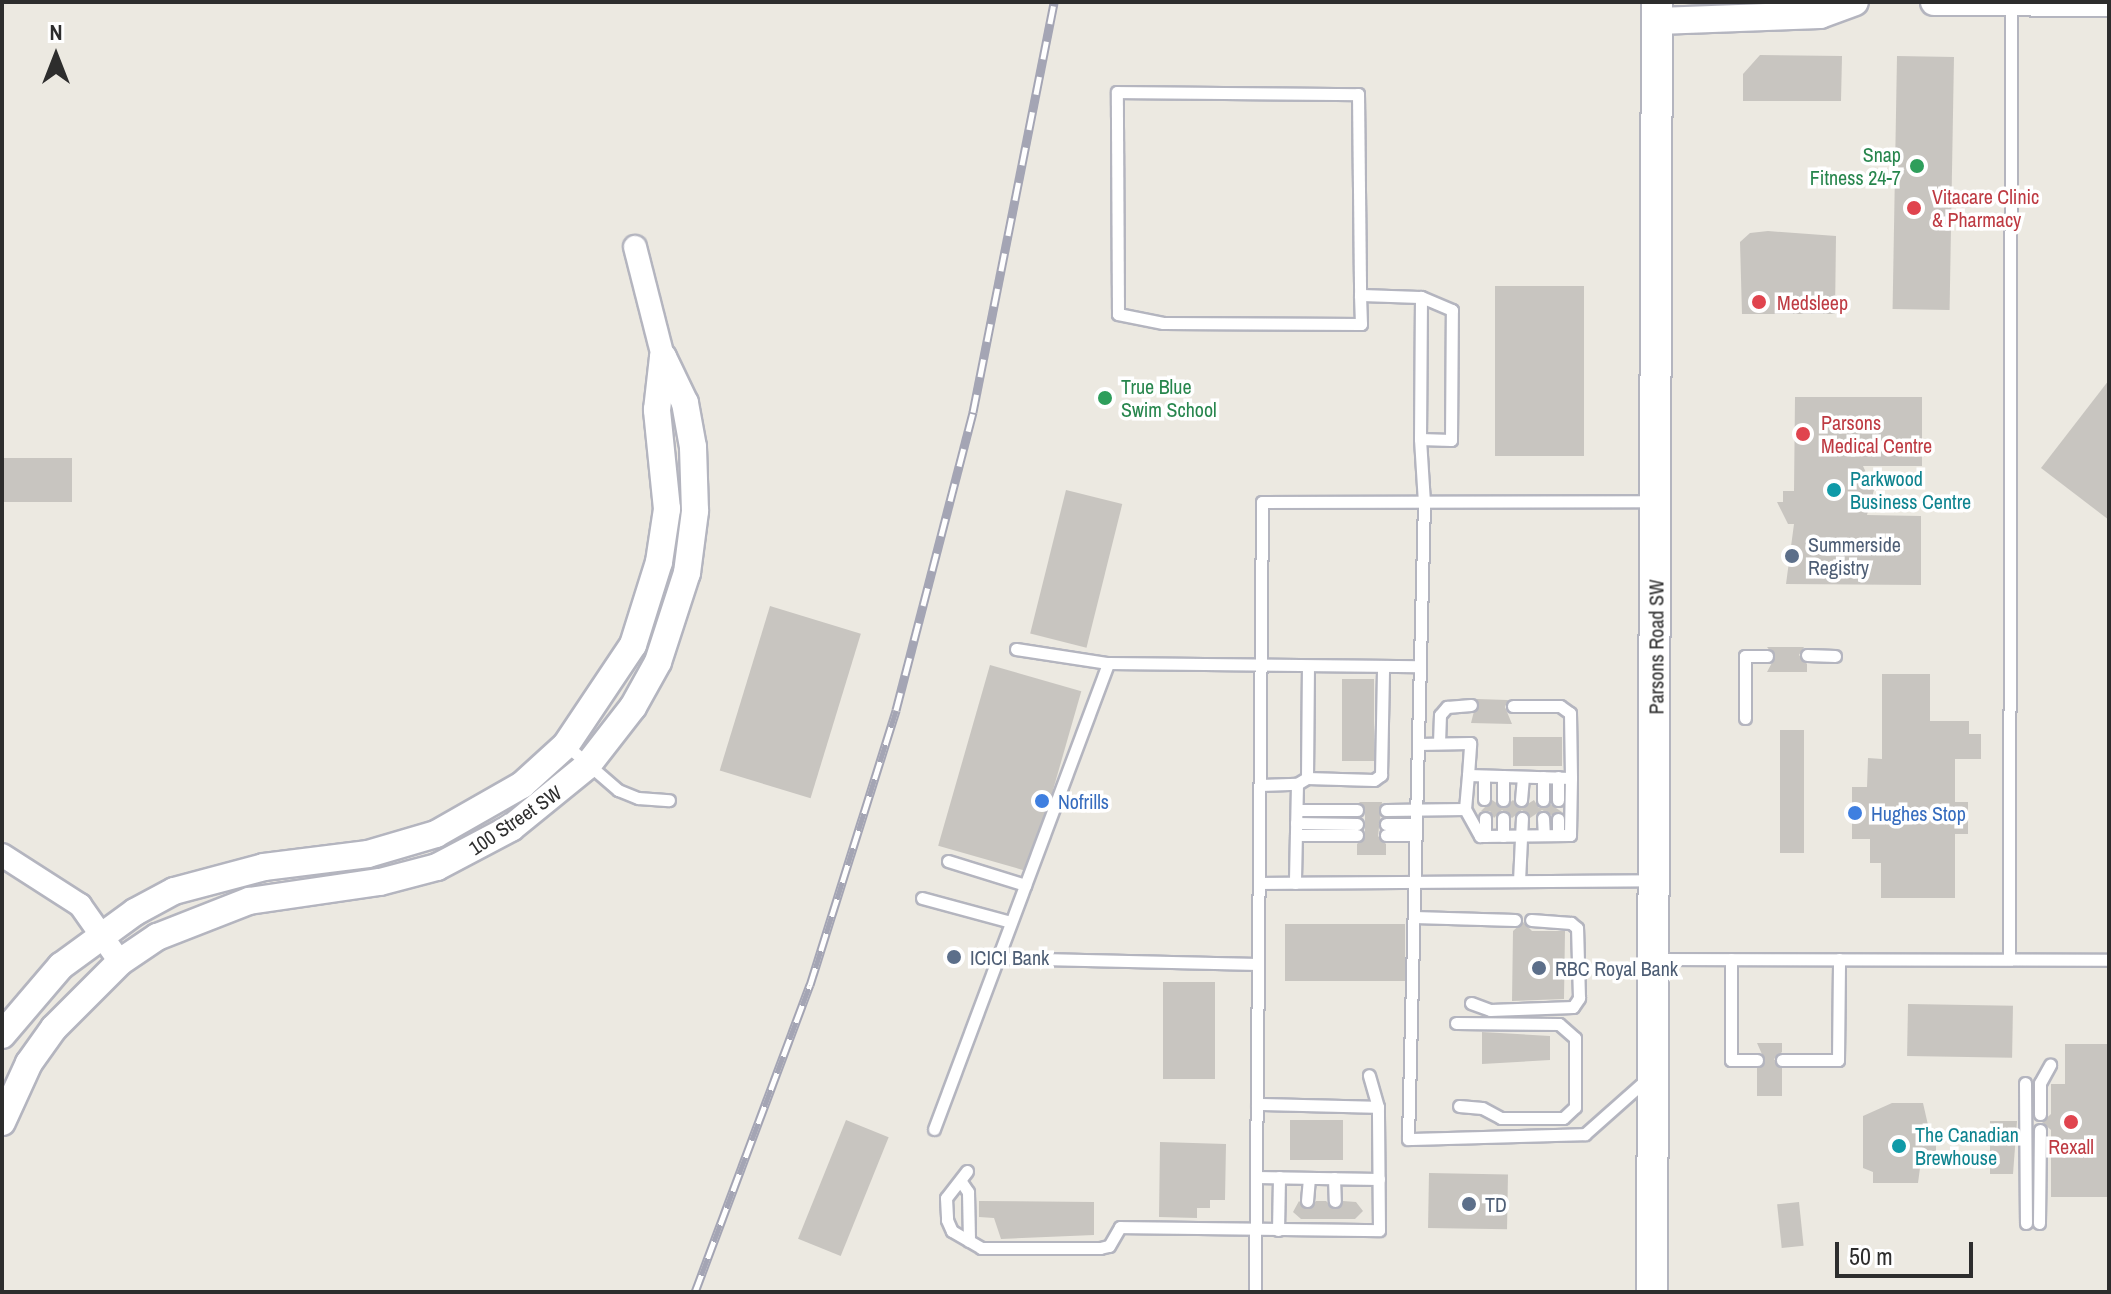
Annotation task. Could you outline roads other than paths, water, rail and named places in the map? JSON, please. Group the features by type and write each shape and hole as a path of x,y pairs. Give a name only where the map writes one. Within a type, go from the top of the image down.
{"main road":[{"name":"Parsons Road SW","path":"1652,1292 1657,12"}],"street":[{"path":"1657,12 1820,15 1855,2"},
{"path":"1934,2 2109,3"},
{"name":"100 Street SW","path":"2,1122 29,1063 54,1028 120,962 169,931 238,904 437,867 511,828 587,766 633,707 658,662 687,573 695,511 693,447 685,403 663,357 635,247"},
{"name":"100 Street SW","path":"2,1035 61,966 102,933 174,891 264,867 368,854 436,834 522,785 566,745 633,645 659,562 667,509 657,410 663,357"},
{"path":"2,855 62,891 102,933 120,962"}],"lane":[{"path":"2009,959 2011,3"},
{"path":"1117,92 1358,94 1360,295 1361,324 1163,323 1118,314 1117,92"},
{"path":"1360,295 1421,297 1452,310 1451,440 1420,439"},
{"path":"1421,297 1420,439 1424,502 1408,1139 1585,1134 1653,1073"},
{"path":"1255,1292 1262,502 1657,501"},
{"path":"1016,649 1108,663 1420,666"},
{"path":"1807,655 1835,656"},
{"path":"1745,718 1745,656 1767,656"},
{"path":"934,1129 1108,663"},
{"path":"1295,883 1308,666"},
{"path":"1260,785 1374,780 1381,775 1383,666"},
{"path":"1439,743 1440,715 1447,707 1471,705"},
{"path":"1418,744 1470,743 1465,809 1480,836 1570,835 1570,713 1560,706 1513,706"},
{"path":"566,745 587,766 628,795 669,800"},
{"path":"1468,775 1571,778"},
{"path":"1484,776 1484,799"},
{"path":"1503,776 1503,800"},
{"path":"1521,800 1523,777"},
{"path":"1543,777 1543,800"},
{"path":"1558,777 1558,800"},
{"path":"1386,810 1465,809"},
{"path":"1297,810 1357,810"},
{"path":"1485,818 1485,836"},
{"path":"1503,818 1503,836"},
{"path":"1519,881 1522,818"},
{"path":"1543,818 1544,835"},
{"path":"1558,819 1558,835"},
{"path":"1296,829 1357,830"},
{"path":"1386,830 1416,830"},
{"path":"948,861 1025,885"},
{"path":"1259,883 1654,880"},
{"path":"922,898 1011,922"},
{"path":"1414,917 1515,920"},
{"path":"1471,1003 1490,1010 1573,1007 1579,998 1577,928 1571,923 1531,920"},
{"path":"998,958 1258,964"},
{"path":"1653,959 2109,960"},
{"path":"1731,959 1731,1060 1757,1060"},
{"path":"1782,1060 1838,1060 1839,959"},
{"path":"1456,1023 1559,1024 1575,1038 1575,1107 1563,1118 1501,1118 1482,1108 1459,1106"},
{"path":"2040,1114 2040,1083 2050,1065"},
{"path":"967,1171 962,1183 946,1198 945,1210 952,1231 969,1241 997,1249 1100,1248 1109,1246 1120,1227 1278,1230 1307,1224 1335,1224 1379,1230 1378,1107 1369,1075"},
{"path":"2025,1083 2026,1223"},
{"path":"1257,1104 1378,1107"},
{"path":"2039,1223 2040,1130"},
{"path":"1256,1177 1379,1179"},
{"path":"1278,1230 1279,1177"},
{"path":"1307,1201 1309,1178"},
{"path":"1334,1178 1335,1201"},
{"path":"962,1183 968,1192 969,1241"}],"railway":[{"path":"695,1292 810,985 896,710 973,412 1054,2"}],"place":[{"name":"Snap Fitness 24-7","path":"1917,166"},
{"name":"Vitacare Clinic & Pharmacy","path":"1914,208"},
{"name":"Medsleep","path":"1759,302"},
{"name":"True Blue Swim School","path":"1105,398"},
{"name":"Parsons Medical Centre","path":"1803,434"},
{"name":"Parkwood Business Centre","path":"1834,490"},
{"name":"Summerside Registry","path":"1792,556"},
{"name":"Nofrills","path":"1042,801"},
{"name":"Hughes Stop","path":"1855,813"},
{"name":"ICICI Bank","path":"954,957"},
{"name":"RBC Royal Bank","path":"1539,968"},
{"name":"Rexall","path":"2071,1122"},
{"name":"The Canadian Brewhouse","path":"1899,1146"},
{"name":"TD","path":"1469,1204"}]}
